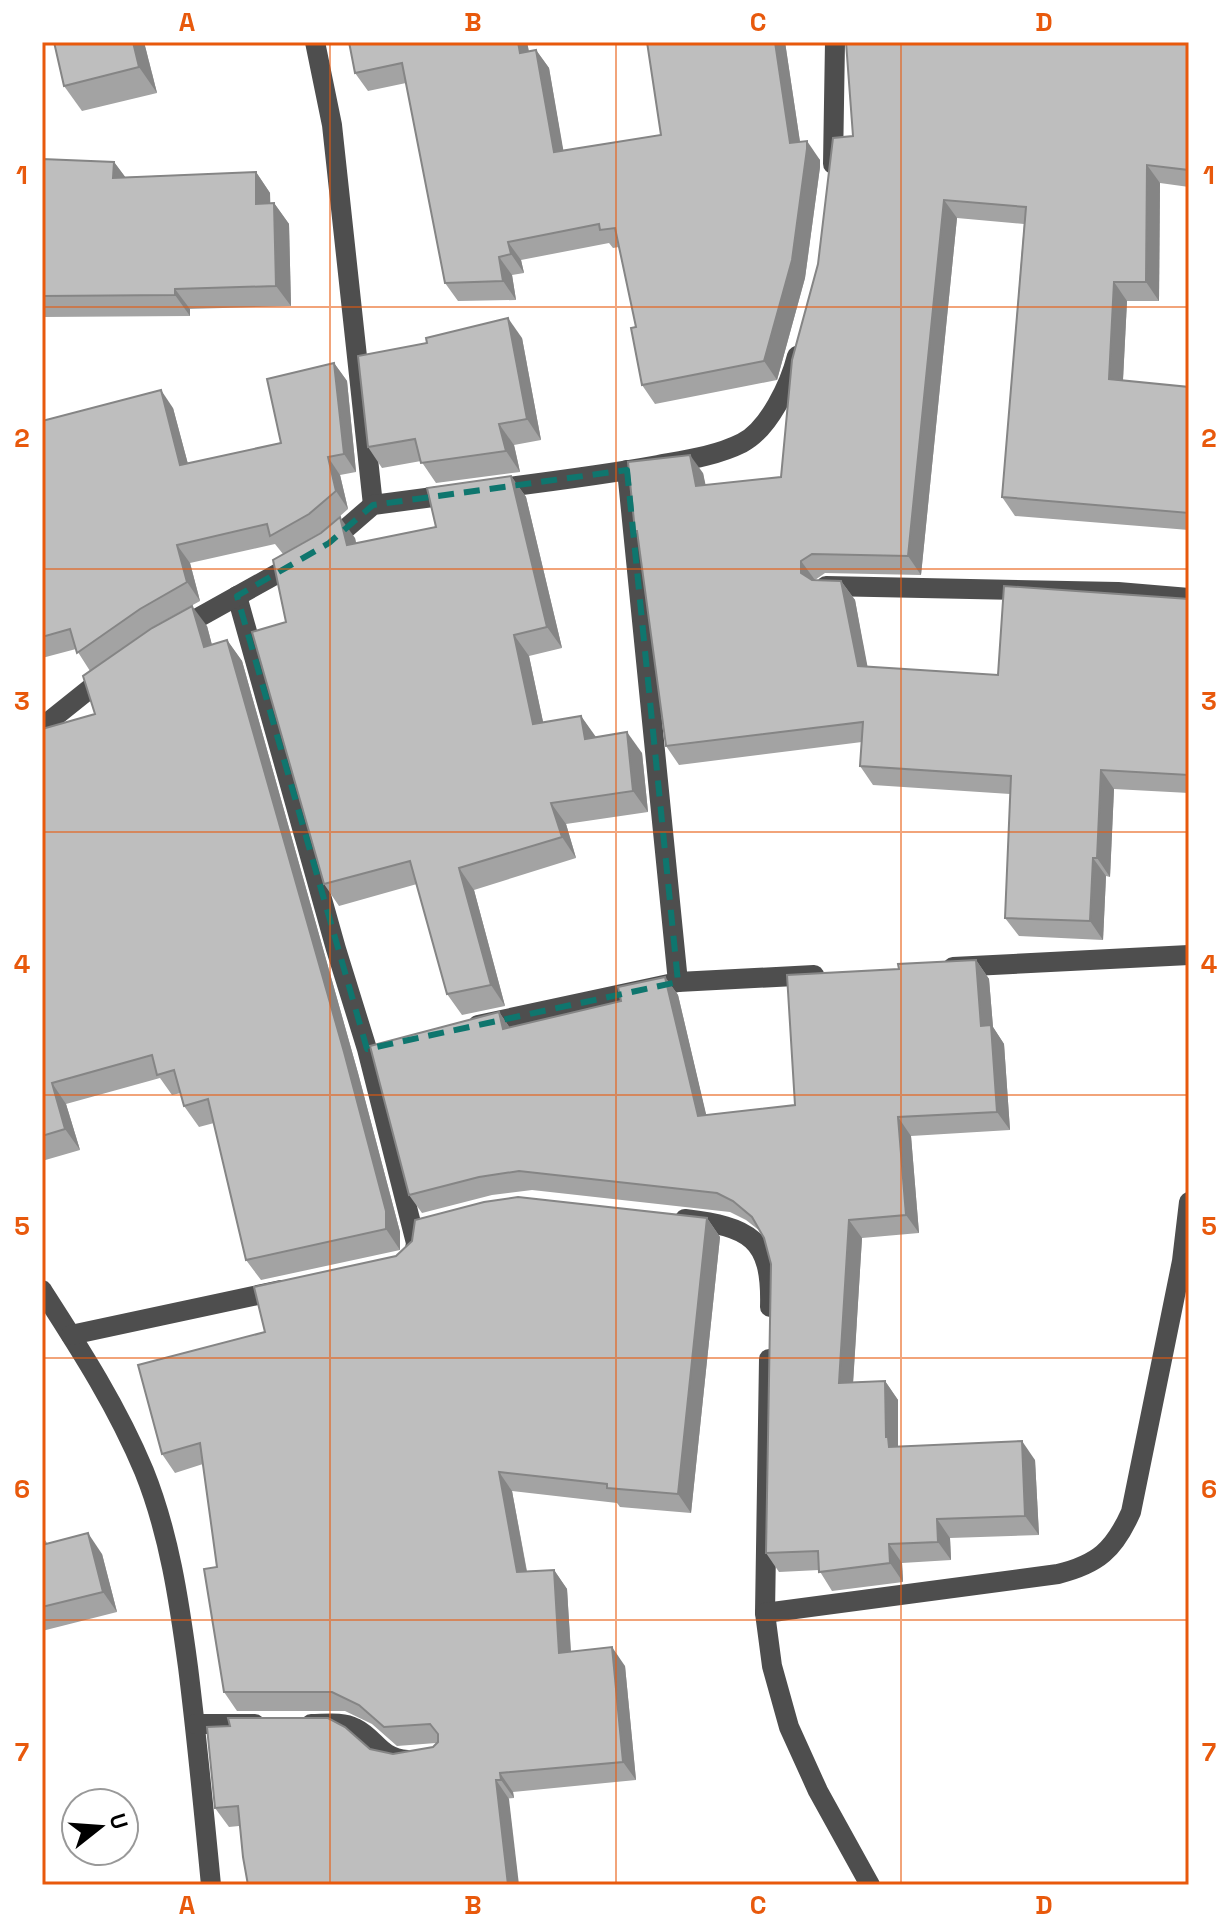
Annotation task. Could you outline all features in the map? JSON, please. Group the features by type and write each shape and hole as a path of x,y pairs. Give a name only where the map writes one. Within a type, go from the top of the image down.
{"street":[{"path":"315,42 332,125 373,505"},
{"path":"831,182 835,42"},
{"path":"160,638 329,543 373,505 627,470 701,457 744,442 768,417 791,381 802,338"},
{"path":"627,470 678,982"},
{"path":"826,586 1118,592 1189,598"},
{"path":"237,596 336,949 375,1047 420,1227 415,1253 411,1260 403,1263"},
{"path":"42,727 88,688 124,663"},
{"path":"934,968 1189,955"},
{"path":"461,1029 678,982 838,974"},
{"path":"765,1613 1058,1574 1082,1568 1100,1557 1120,1537 1131,1512 1182,1261 1189,1202"},
{"path":"659,1216 729,1225 750,1237 764,1254 771,1282 765,1613 772,1666 789,1727 818,1791 870,1885"},
{"path":"71,1335 297,1286"},
{"path":"42,1290 113,1402 145,1473 164,1534 180,1607 211,1885"},
{"path":"195,1724 344,1724 366,1735 391,1758 423,1758"}],"highlighted area":[{"path":"627,470 678,982 367,1049 237,596 329,543 373,505"}],"building":[{"path":"54,42 133,42 139,67 64,86"},
{"path":"349,42 518,42 520,53 536,50 554,152 661,135 647,42 775,42 790,143 807,141 807,149 792,260 764,361 642,385 631,328 636,327 615,228 600,230 599,224 508,242 511,254 499,257 503,281 445,283 402,63 355,73"},
{"path":"846,42 1189,42 1189,170 1147,165 1146,282 1114,282 1109,379 1189,387 1189,513 1002,497 1026,207 944,200 908,556 812,554 801,561 801,573 812,580 841,581 858,666 998,675 1004,586 1189,599 1189,775 1101,770 1097,858 1093,858 1090,921 1005,918 1011,776 860,766 863,722 666,746 628,462 690,455 696,486 781,477 792,360 818,264 833,138 853,136"},
{"path":"42,159 114,162 113,178 256,172 256,204 274,203 276,286 175,289 175,295 42,296"},
{"path":"508,318 527,419 499,424 506,451 421,463 415,439 368,447 358,356 427,343 426,338"},
{"path":"334,363 344,454 328,457 336,491 309,514 270,536 267,524 177,545 187,582 140,609 77,653 70,629 42,637 42,421 161,390 180,465 281,443 267,379"},
{"path":"511,476 547,627 514,635 533,724 581,716 585,739 627,732 633,791 551,803 562,837 459,868 491,985 447,994 410,861 324,884 252,632 286,622 273,560 321,533 340,517 347,545 436,527 427,488"},
{"path":"192,606 204,647 227,640 386,1211 386,1229 246,1260 208,1099 184,1106 174,1070 157,1075 152,1055 52,1083 65,1129 42,1136 42,729 95,714 83,676 152,628"},
{"path":"976,960 981,1026 991,1025 997,1112 898,1117 906,1215 849,1220 839,1383 885,1381 889,1447 1022,1441 1025,1516 937,1519 938,1542 889,1544 890,1563 819,1572 818,1551 766,1553 771,1264 764,1238 752,1217 733,1201 717,1193 519,1171 479,1177 409,1195 370,1046 499,1012 503,1029 621,1001 618,987 665,977 698,1116 795,1105 787,975 899,969 898,964"},
{"path":"518,1197 707,1218 678,1494 607,1488 607,1484 499,1472 517,1572 554,1570 559,1653 612,1647 623,1762 500,1773 501,1780 496,1780 508,1885 248,1885 238,1806 215,1808 207,1727 230,1726 228,1718 328,1718 345,1727 370,1749 393,1754 433,1747 438,1742 438,1734 430,1724 384,1727 359,1705 332,1692 224,1692 204,1569 217,1567 200,1443 162,1454 138,1365 265,1332 254,1287 396,1256 412,1241 415,1220 484,1202"},
{"path":"88,1533 103,1592 42,1607 42,1545"}]}
